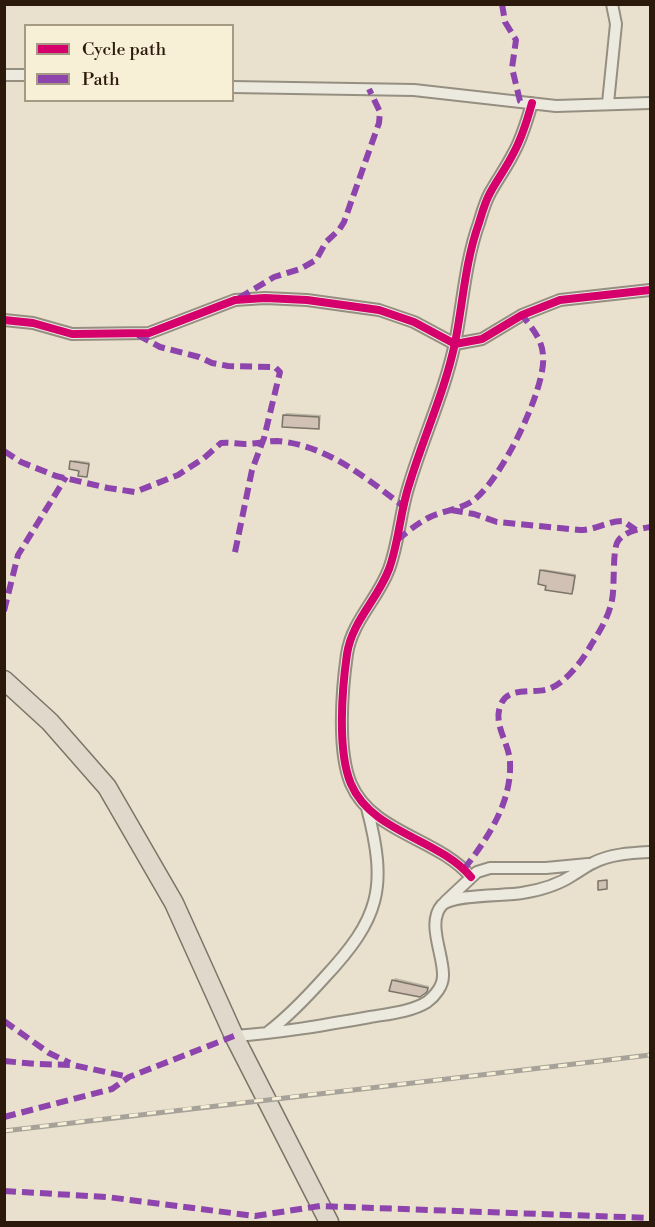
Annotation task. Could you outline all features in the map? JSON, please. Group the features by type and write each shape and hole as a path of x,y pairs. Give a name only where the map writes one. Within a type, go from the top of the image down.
{"highway":[{"path":"4,680 50,722 106,787 174,903 234,1036 329,1222"}],"street":[{"path":"608,104 615,24 612,4"},
{"path":"4,75 24,75"},
{"path":"234,87 414,90 556,106 651,103"},
{"path":"471,877 464,869 429,845 385,822 367,808 351,783 345,754 342,701 347,652 361,616 390,568 409,485 454,345 470,253 478,224 489,195 514,154 532,104"},
{"path":"4,320 33,322 72,334 106,332 135,334 156,331 235,300 265,298 307,300 379,310 414,322 454,345 482,339 522,315 560,300 651,290"},
{"path":"265,1034 290,1016 348,952 372,911 377,889 379,861 367,808"},
{"path":"234,1036 265,1034 397,1012 426,1002 439,990 443,978 436,928 438,912 444,903 477,872 490,868 546,868 591,863 621,855 651,852"},
{"path":"444,903 465,897 496,896 538,890 558,884 591,863"}],"building":[{"path":"283,415 319,417 319,429 282,427"},
{"path":"70,461 89,464 87,477 78,476 79,471 69,469"},
{"path":"540,570 575,576 572,594 545,590 546,586 538,584"},
{"path":"607,880 607,889 598,890 598,881"},
{"path":"392,980 428,988 427,992 420,997 389,991"}],"railway":[{"path":"4,1131 650,1055"}],"marked path":[{"path":"502,4 505,22 516,40 512,68 522,102"},
{"path":"239,298 274,277 300,269 316,260 326,242 344,222 379,123 380,112 369,89"},
{"path":"397,540 428,518 471,502 495,476 507,457 529,412 542,370 541,344 522,315"},
{"path":"138,335 160,347 199,357 212,363 228,366 275,367 280,372 264,438 252,470 234,557"},
{"path":"4,451 21,462 56,476 135,492 178,475 204,458 221,443 249,444 277,441 312,449 344,464 403,506"},
{"path":"4,611 18,555 66,477"},
{"path":"451,510 474,514 497,522 580,530 623,521 636,530"},
{"path":"464,869 490,832 507,791 510,762 498,719 501,704 505,698 516,692 551,688 574,670 598,634 609,612 618,541 628,533 650,527"},
{"path":"4,1021 49,1053 70,1063"},
{"path":"4,1117 112,1089 129,1077 234,1036"},
{"path":"4,1061 73,1065 129,1077"},
{"path":"4,1191 107,1197 255,1216 320,1206 650,1218"}],"cycle path":[{"path":"471,877 441,853 389,825 361,800 351,784 344,755 342,738 344,684 350,642 389,569 409,485 446,379 455,343 470,253 482,211 519,142 532,103"},
{"path":"4,320 33,323 72,334 149,333 235,300 265,298 307,300 379,310 414,322 455,344 482,339 522,315 560,300 650,290"}]}
